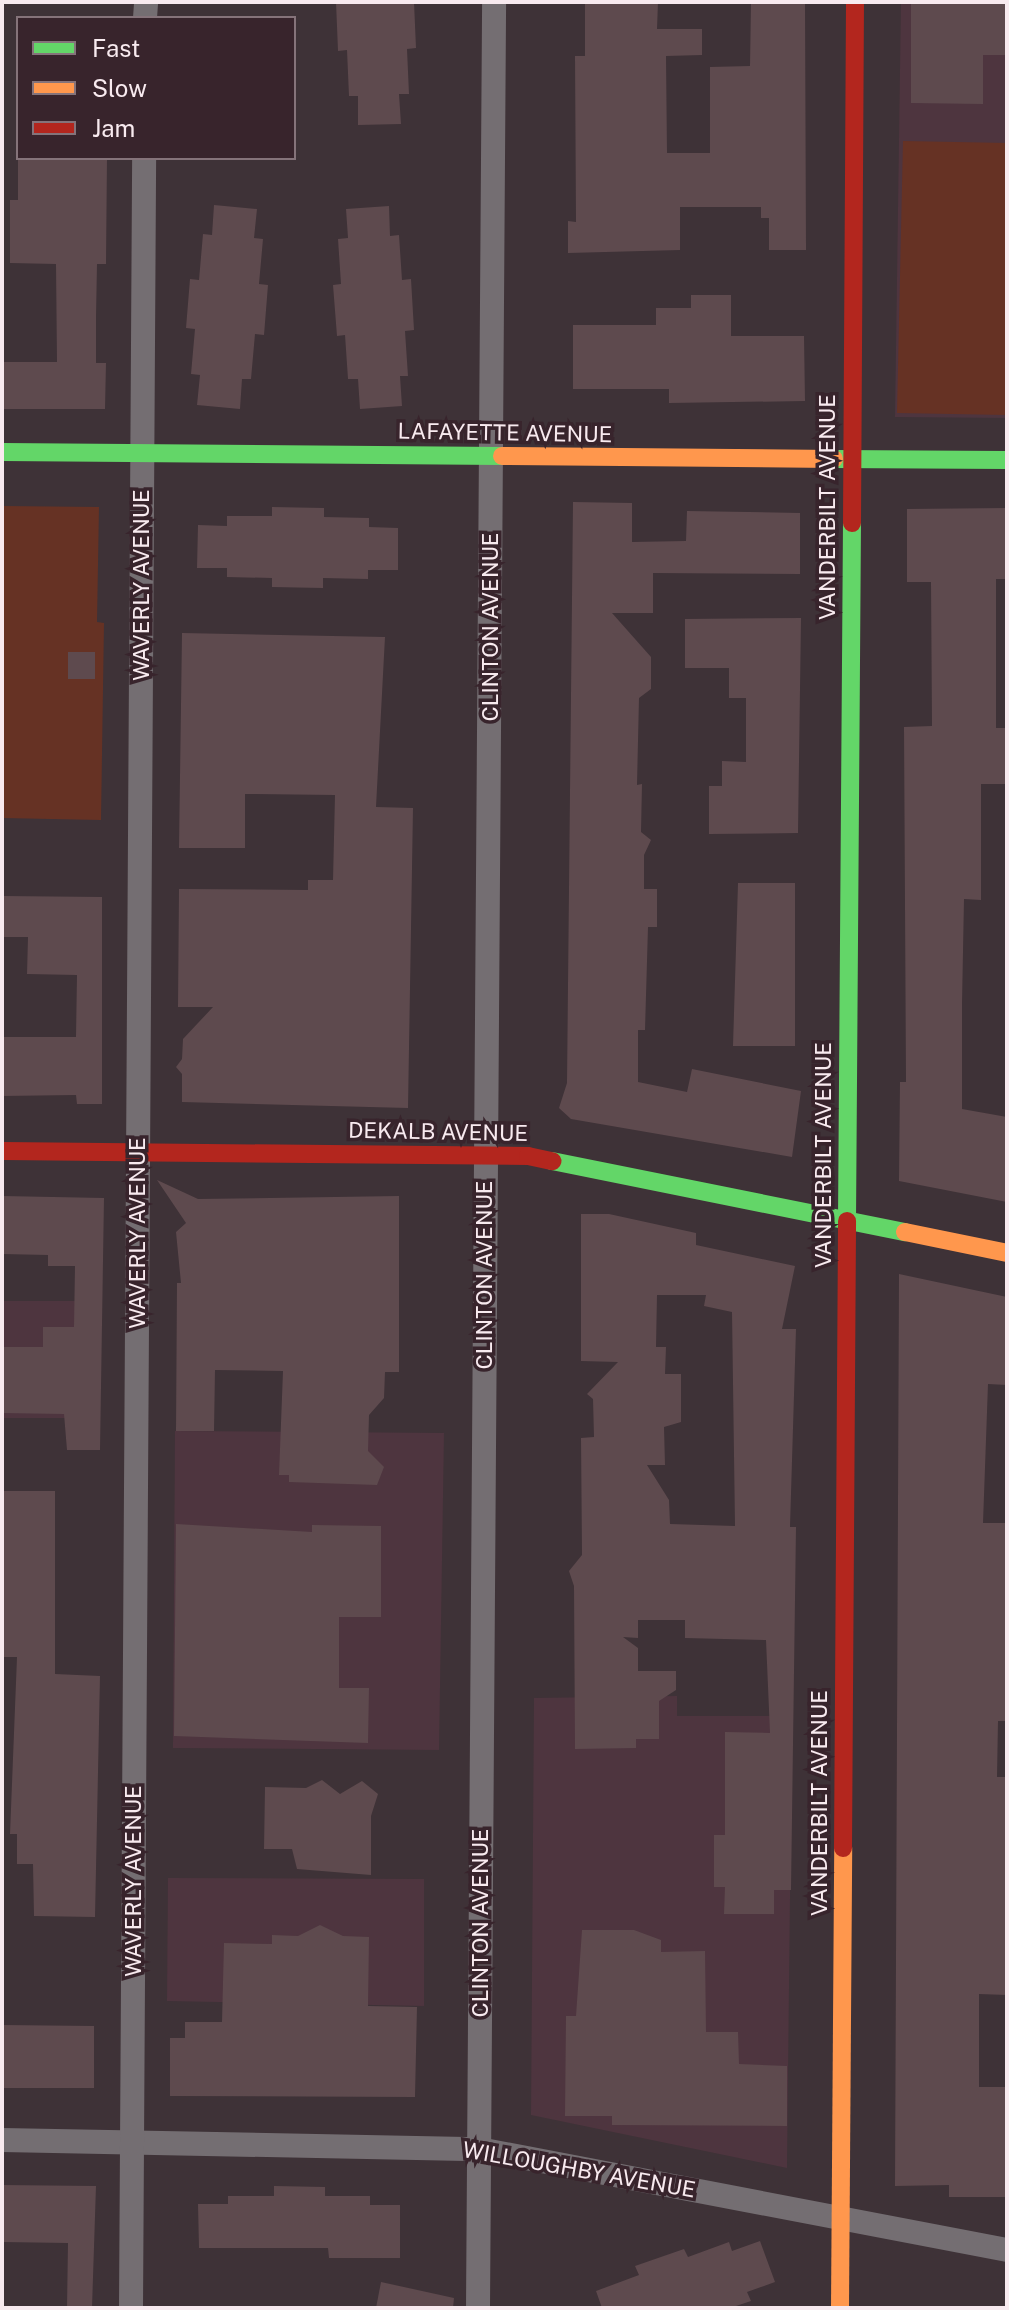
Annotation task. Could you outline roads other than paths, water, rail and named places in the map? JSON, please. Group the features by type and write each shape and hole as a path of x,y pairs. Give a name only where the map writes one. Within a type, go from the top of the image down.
{"main road":[{"name":"VANDERBILT AVENUE","path":"840,2308 855,2"},
{"name":"LAFAYETTE AVENUE","path":"2,452 1007,460"},
{"name":"DEKALB AVENUE","path":"2,1151 528,1156 1007,1253"}],"street":[{"name":"CLINTON AVENUE","path":"478,2308 494,2"},
{"name":"WAVERLY AVENUE","path":"131,2308 144,160"},
{"name":"WILLOUGHBY AVENUE","path":"2,2140 479,2149 841,2215 1007,2250"}]}
